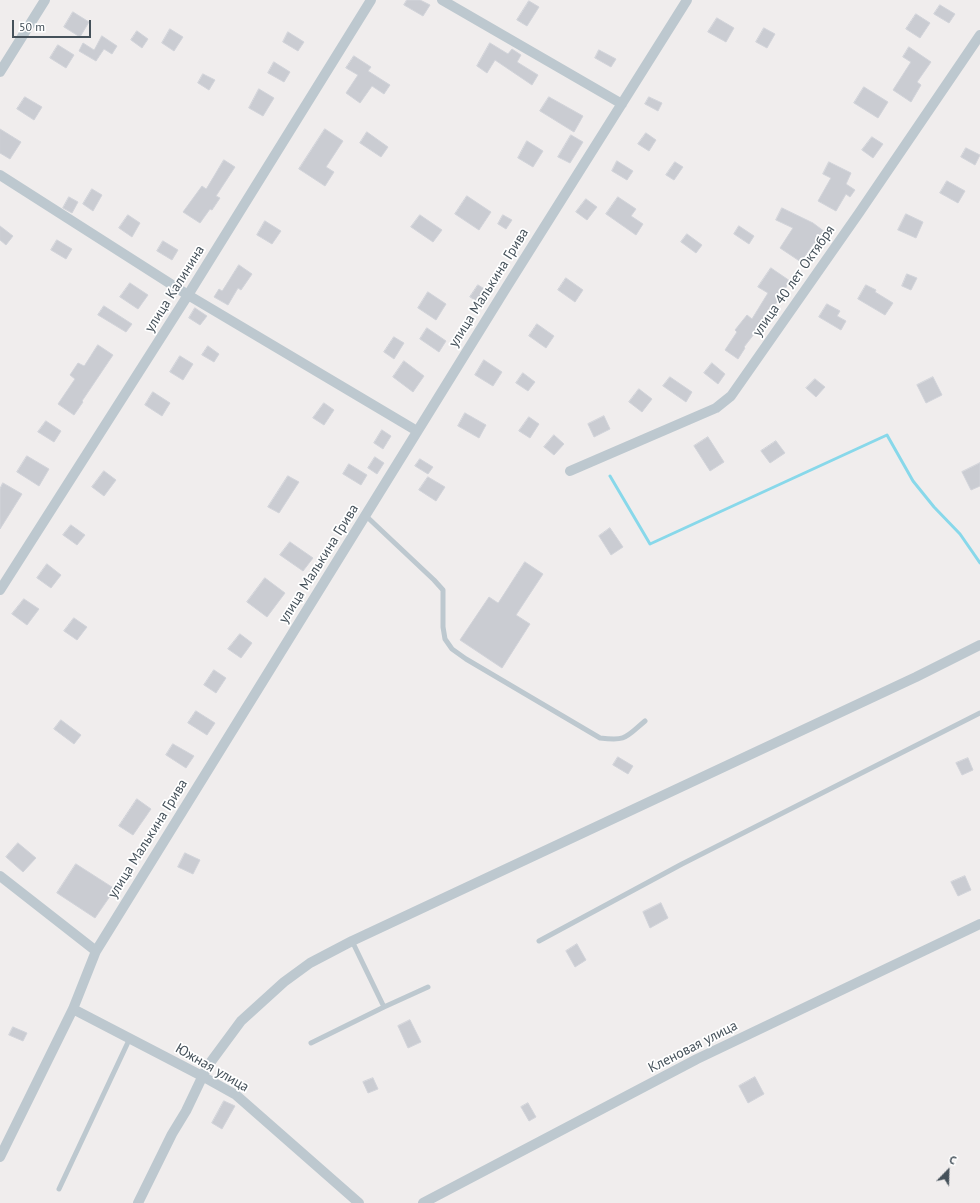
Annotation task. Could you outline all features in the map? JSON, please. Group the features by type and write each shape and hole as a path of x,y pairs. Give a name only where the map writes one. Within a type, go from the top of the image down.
{"street":[{"path":"0,72 45,0"},
{"name":"улица Калинина","path":"0,590 188,295 371,0"},
{"path":"442,0 622,104"},
{"name":"улица Малькина Грива","path":"0,1156 73,1009 96,951 417,431 687,0"},
{"name":"улица 40 лет Октября","path":"570,472 716,408 731,396 846,232 980,35"},
{"path":"0,175 188,295 417,431"},
{"path":"138,1203 207,1067 241,1021 284,982 310,963 352,941 909,680 980,645"},
{"path":"0,876 96,951"},
{"name":"Кленовая улица","path":"423,1203 697,1059 980,924"},
{"name":"Южная улица","path":"73,1009 236,1095 359,1203"}],"lane":[{"path":"365,515 443,590 443,627 445,639 452,650 600,738 616,740 624,738 645,721"},
{"path":"539,941 682,864 980,713"},
{"path":"352,941 384,1007"},
{"path":"312,1043 384,1007 428,988"},
{"path":"59,1189 130,1038"}],"building":[{"path":"407,0 420,0 430,5 423,16 404,5"},
{"path":"529,1 539,7 527,26 517,20"},
{"path":"940,5 955,14 949,23 934,14"},
{"path":"73,12 89,22 80,37 64,27"},
{"path":"916,14 930,23 920,38 906,29"},
{"path":"717,18 734,28 726,42 708,32"},
{"path":"764,28 775,34 767,48 756,42"},
{"path":"170,29 183,37 174,51 162,43"},
{"path":"137,31 148,39 142,48 131,40"},
{"path":"288,32 304,42 298,51 283,42"},
{"path":"102,36 117,46 112,54 104,49 96,61 79,51 83,43 94,50"},
{"path":"490,43 508,54 512,49 521,55 517,62 538,75 532,85 495,60 487,73 477,66"},
{"path":"58,45 74,55 66,68 50,58"},
{"path":"909,47 931,62 917,82 921,85 911,102 893,90 911,62 903,57"},
{"path":"599,50 616,59 611,67 595,58"},
{"path":"354,56 371,67 368,71 390,85 384,94 372,86 360,103 346,93 358,75 346,68"},
{"path":"274,62 290,72 284,82 268,73"},
{"path":"203,74 215,80 209,90 198,83"},
{"path":"864,87 888,102 878,118 854,103"},
{"path":"259,89 274,98 263,116 249,108"},
{"path":"25,97 42,107 34,120 17,109"},
{"path":"549,97 583,116 574,132 540,111"},
{"path":"649,97 662,103 658,111 645,104"},
{"path":"0,129 21,142 10,159 0,153"},
{"path":"325,129 343,141 326,167 334,172 325,186 299,169"},
{"path":"367,132 388,147 381,157 360,143"},
{"path":"646,133 656,140 649,151 638,144"},
{"path":"571,135 583,142 570,163 558,157"},
{"path":"872,137 883,144 873,158 862,150"},
{"path":"527,141 543,151 533,167 518,158"},
{"path":"966,148 980,155 975,165 961,157"},
{"path":"224,160 235,167 216,196 220,198 212,210 210,209 200,223 183,212 202,186 206,189"},
{"path":"617,161 633,171 627,180 612,171"},
{"path":"675,162 683,167 674,180 666,175"},
{"path":"829,162 851,173 846,184 855,190 850,197 846,194 836,211 818,201 831,178 823,174"},
{"path":"947,181 965,191 958,203 940,193"},
{"path":"92,189 102,195 93,211 83,204"},
{"path":"467,196 491,212 479,230 455,214"},
{"path":"69,197 78,202 72,213 63,208"},
{"path":"618,197 636,209 631,216 643,224 636,235 606,214"},
{"path":"586,199 597,207 587,220 576,212"},
{"path":"782,208 813,223 825,232 815,245 814,243 801,262 780,248 793,228 776,220"},
{"path":"906,214 923,222 916,238 898,230"},
{"path":"128,215 140,223 132,237 119,228"},
{"path":"420,215 442,230 433,242 411,227"},
{"path":"503,215 512,220 506,229 498,224"},
{"path":"265,221 281,231 272,244 257,235"},
{"path":"0,226 13,236 6,245 0,240"},
{"path":"739,226 754,236 749,244 734,234"},
{"path":"687,234 702,245 696,253 681,242"},
{"path":"57,240 72,249 66,259 51,250"},
{"path":"163,241 178,250 172,260 157,251"},
{"path":"239,265 252,274 241,290 238,288 228,305 214,297 219,289 222,291"},
{"path":"771,268 790,281 768,316 744,347 745,348 738,359 725,350 737,332 735,330 747,315 752,319 768,293 758,287"},
{"path":"907,274 917,278 911,290 902,286"},
{"path":"566,278 583,290 575,302 558,290"},
{"path":"130,283 148,295 138,309 120,297"},
{"path":"478,285 491,293 483,305 470,297"},
{"path":"866,285 876,290 875,292 893,303 885,315 858,299"},
{"path":"428,292 446,304 436,320 418,308"},
{"path":"827,304 840,311 837,316 846,321 841,330 819,317"},
{"path":"104,306 132,324 126,332 98,315"},
{"path":"195,308 207,316 200,325 189,318"},
{"path":"537,324 554,336 546,348 529,336"},
{"path":"427,328 446,341 439,352 420,339"},
{"path":"394,337 404,343 394,359 384,352"},
{"path":"98,345 113,355 74,415 58,404 75,379 70,375 78,363 84,366"},
{"path":"208,346 219,354 214,362 202,355"},
{"path":"180,356 193,364 183,380 170,372"},
{"path":"484,360 502,372 493,386 475,375"},
{"path":"404,361 424,376 413,392 393,377"},
{"path":"712,363 725,374 718,384 704,373"},
{"path":"523,373 535,382 528,391 516,383"},
{"path":"670,377 692,392 686,402 663,386"},
{"path":"933,377 942,395 926,403 917,385"},
{"path":"815,379 825,387 816,397 806,388"},
{"path":"639,389 652,399 642,412 629,402"},
{"path":"153,392 170,403 162,416 145,405"},
{"path":"324,403 334,410 324,425 313,418"},
{"path":"465,413 486,425 479,438 458,426"},
{"path":"604,416 610,429 594,437 588,424"},
{"path":"529,417 539,424 530,438 519,431"},
{"path":"46,421 61,431 54,442 38,432"},
{"path":"382,430 391,436 383,449 374,443"},
{"path":"554,435 564,444 554,455 544,447"},
{"path":"708,437 724,462 710,471 694,446"},
{"path":"776,441 785,453 770,463 761,451"},
{"path":"27,456 49,469 39,486 17,472"},
{"path":"375,457 384,463 377,474 368,468"},
{"path":"420,459 433,467 428,474 415,466"},
{"path":"980,463 980,486 971,490 962,472"},
{"path":"349,464 367,475 361,485 343,474"},
{"path":"104,471 116,480 104,496 92,487"},
{"path":"288,476 299,482 279,513 268,507"},
{"path":"428,477 445,487 436,501 419,490"},
{"path":"3,483 22,494 0,529 0,489"},
{"path":"71,525 85,535 77,545 63,535"},
{"path":"610,528 623,547 611,555 599,536"},
{"path":"290,542 313,558 303,571 280,555"},
{"path":"525,562 543,574 516,615 530,624 502,668 460,640 489,597 498,603"},
{"path":"47,564 61,575 51,588 37,578"},
{"path":"265,578 285,593 267,617 247,602"},
{"path":"24,599 39,609 27,625 12,614"},
{"path":"74,618 87,627 77,640 64,631"},
{"path":"240,634 252,643 241,658 228,649"},
{"path":"214,670 226,678 216,693 204,685"},
{"path":"196,711 215,723 207,735 188,723"},
{"path":"61,720 81,735 74,744 54,729"},
{"path":"173,744 194,756 186,768 166,755"},
{"path":"618,757 633,766 628,774 613,765"},
{"path":"968,758 973,770 962,775 956,763"},
{"path":"137,799 151,809 133,835 119,826"},
{"path":"18,843 36,858 23,872 6,857"},
{"path":"185,853 200,860 193,874 178,867"},
{"path":"76,864 115,889 95,918 57,893"},
{"path":"965,876 971,890 958,896 951,882"},
{"path":"661,903 668,918 650,928 643,912"},
{"path":"577,944 586,960 575,967 566,951"},
{"path":"410,1020 421,1042 408,1048 398,1026"},
{"path":"13,1027 27,1033 23,1041 9,1035"},
{"path":"755,1077 764,1094 748,1103 739,1086"},
{"path":"373,1078 378,1089 368,1093 363,1082"},
{"path":"224,1101 235,1106 222,1129 212,1123"},
{"path":"528,1103 536,1117 529,1121 521,1107"}],"waterway":[{"path":"610,476 650,544 887,435 913,481 934,507 960,534 980,563"}]}
